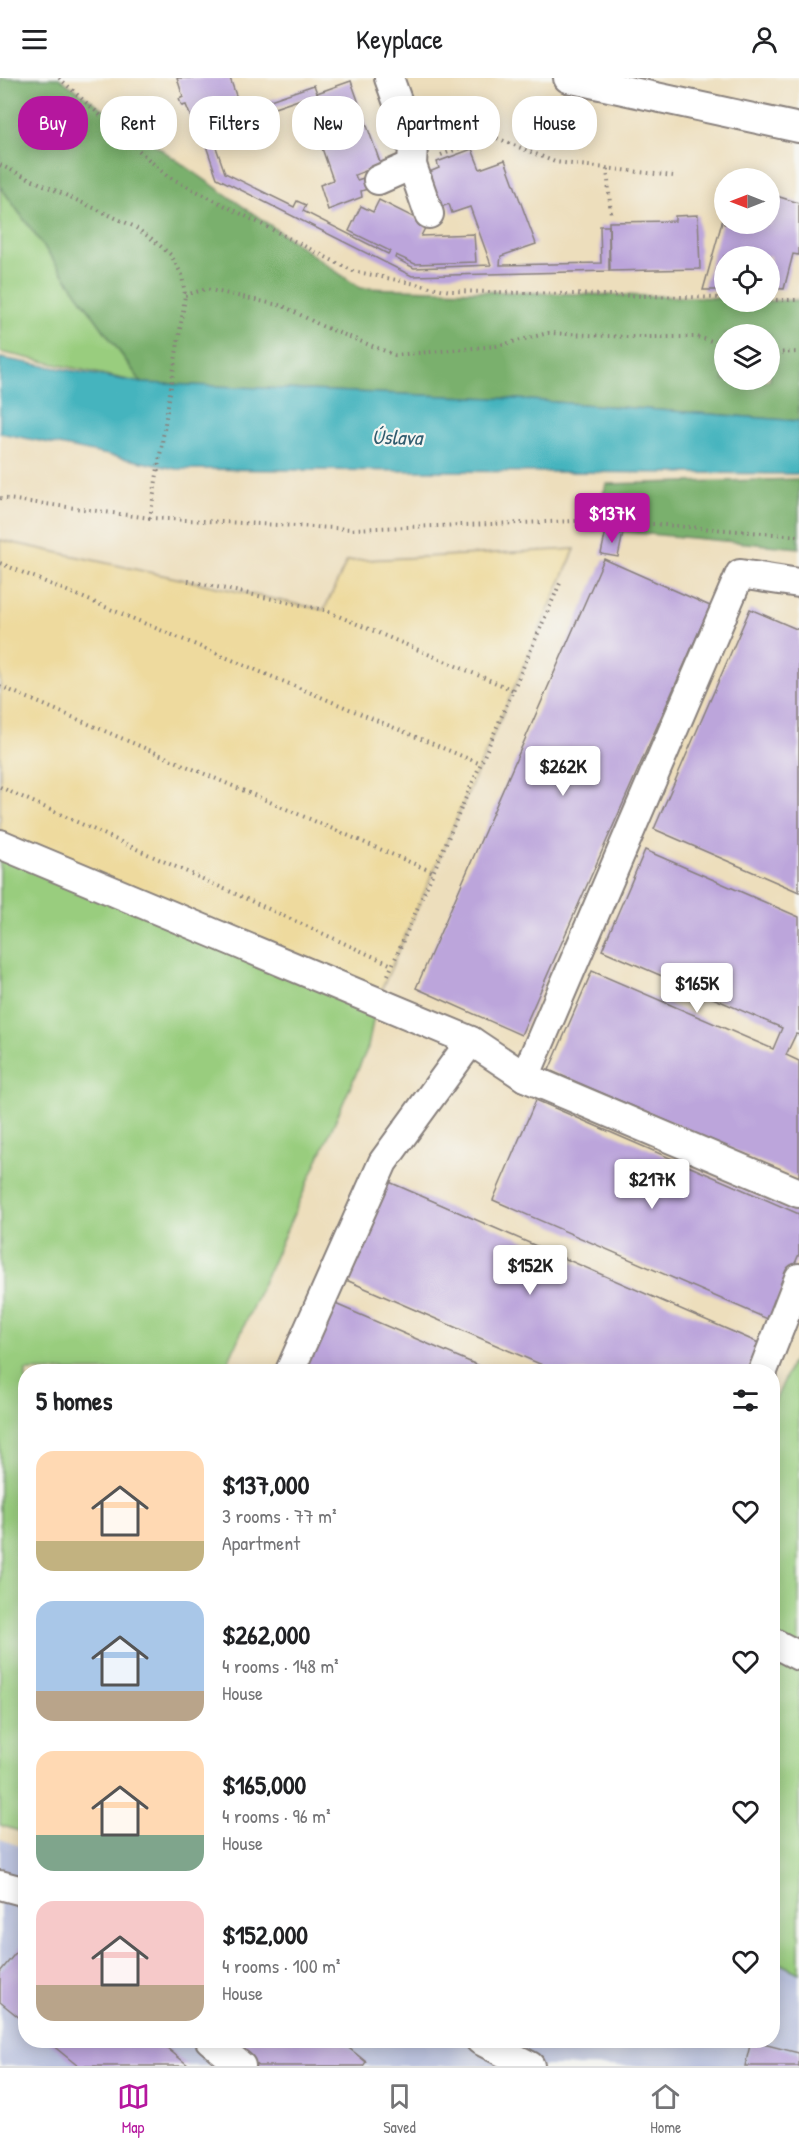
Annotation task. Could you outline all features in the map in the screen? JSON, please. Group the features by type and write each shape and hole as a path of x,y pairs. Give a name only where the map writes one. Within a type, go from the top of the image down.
{"street":[{"path":"389,78 412,144 412,165 429,214"},
{"path":"568,78 799,128"},
{"path":"378,180 412,165"},
{"path":"525,1077 740,574 799,583"},
{"path":"0,844 471,1041 525,1077 799,1193"},
{"path":"293,1364 383,1162 471,1041"},
{"path":"766,1364 799,1278"},
{"path":"780,1646 799,1656"},
{"path":"220,2048 241,2066"},
{"path":"495,2048 530,2066"}],"path":[{"path":"58,78 167,176 353,271 450,291 714,298"},
{"path":"412,165 492,136 555,162 673,176"},
{"path":"0,165 133,226 171,255 183,275 185,295 183,311 150,518"},
{"path":"607,169 611,215"},
{"path":"185,295 206,289 283,306 322,326 396,355 497,346 548,333 628,337 697,337 714,341"},
{"path":"780,300 799,300"},
{"path":"780,353 799,352"},
{"path":"0,498 150,518 351,529 604,520 799,536"},
{"path":"0,563 481,764"},
{"path":"188,581 324,610 513,690"},
{"path":"376,1000 561,581"},
{"path":"0,686 433,872"},
{"path":"0,787 392,965"}],"shaded area":[{"path":"0,1839 18,1845 18,2048 780,2048 780,1964 799,1973 799,2066 0,2066"}],"green space":[{"path":"0,78 59,78 85,96 18,96 18,150 88,150 88,98 100,107 100,150 162,150 360,288 714,298 714,312 780,312 780,301 799,300 799,421 516,399 142,383 0,186"},
{"path":"0,186 142,383 0,352"},
{"path":"799,479 799,548 606,530 587,531 607,484"},
{"path":"0,844 377,1000 368,1047 227,1364 18,1364 18,1831 0,1825"},
{"path":"799,1347 799,1973 780,1964 780,1390"}],"sand":[{"path":"0,540 324,610 347,561 575,549 377,1000 0,844"}],"water":[{"name":"Úslava","path":"0,358 142,383 516,399 799,421 799,474 176,469 0,433"}],"building":[{"path":"177,78 230,78 236,96 189,96 189,113 186,105 182,106 179,99 183,97"},
{"path":"351,81 356,96 292,96 292,102 280,106 280,97 314,85 317,93"},
{"path":"364,117 381,165 355,175 357,180 370,176 374,187 361,191 362,197 328,210 320,185 333,180 323,150 364,150"},
{"path":"207,150 217,150 225,173 294,207 297,201 306,205 303,211 388,254 390,251 349,231 361,206 373,212 379,200 427,224 421,236 474,234 476,262 415,264 396,255 395,258 414,268 491,265 470,207 452,213 449,204 438,208 427,173 439,168 437,162 472,150 480,169 505,160 536,244 501,256 500,265 601,263 600,226 609,226 609,271 412,276 217,178"},
{"path":"780,197 799,203 799,255 793,254 784,289 780,289 780,246 715,246 719,234 780,234"},
{"path":"698,215 700,269 610,271 609,222 675,221 675,216"},
{"path":"714,251 714,290 703,290"},
{"path":"606,530 623,533 618,557 601,554"},
{"path":"604,559 710,606 521,1035 416,988"},
{"path":"750,609 799,630 799,892 654,829"},
{"path":"645,850 799,917 799,1035 796,1034 786,1055 799,1061 799,1178 549,1070 592,971 773,1049 782,1028 602,950"},
{"path":"536,1100 799,1214 799,1254 770,1320 493,1200"},
{"path":"387,1181 761,1344 752,1364 540,1364 344,1279"},
{"path":"333,1303 475,1364 306,1364"},
{"path":"18,1950 18,2017 0,2002 0,1972"},
{"path":"56,2048 167,2048 189,2066 78,2066"},
{"path":"237,2048 349,2048 366,2062 363,2066 259,2066"},
{"path":"749,2048 779,2048 799,2053 799,2066 745,2066"}]}
